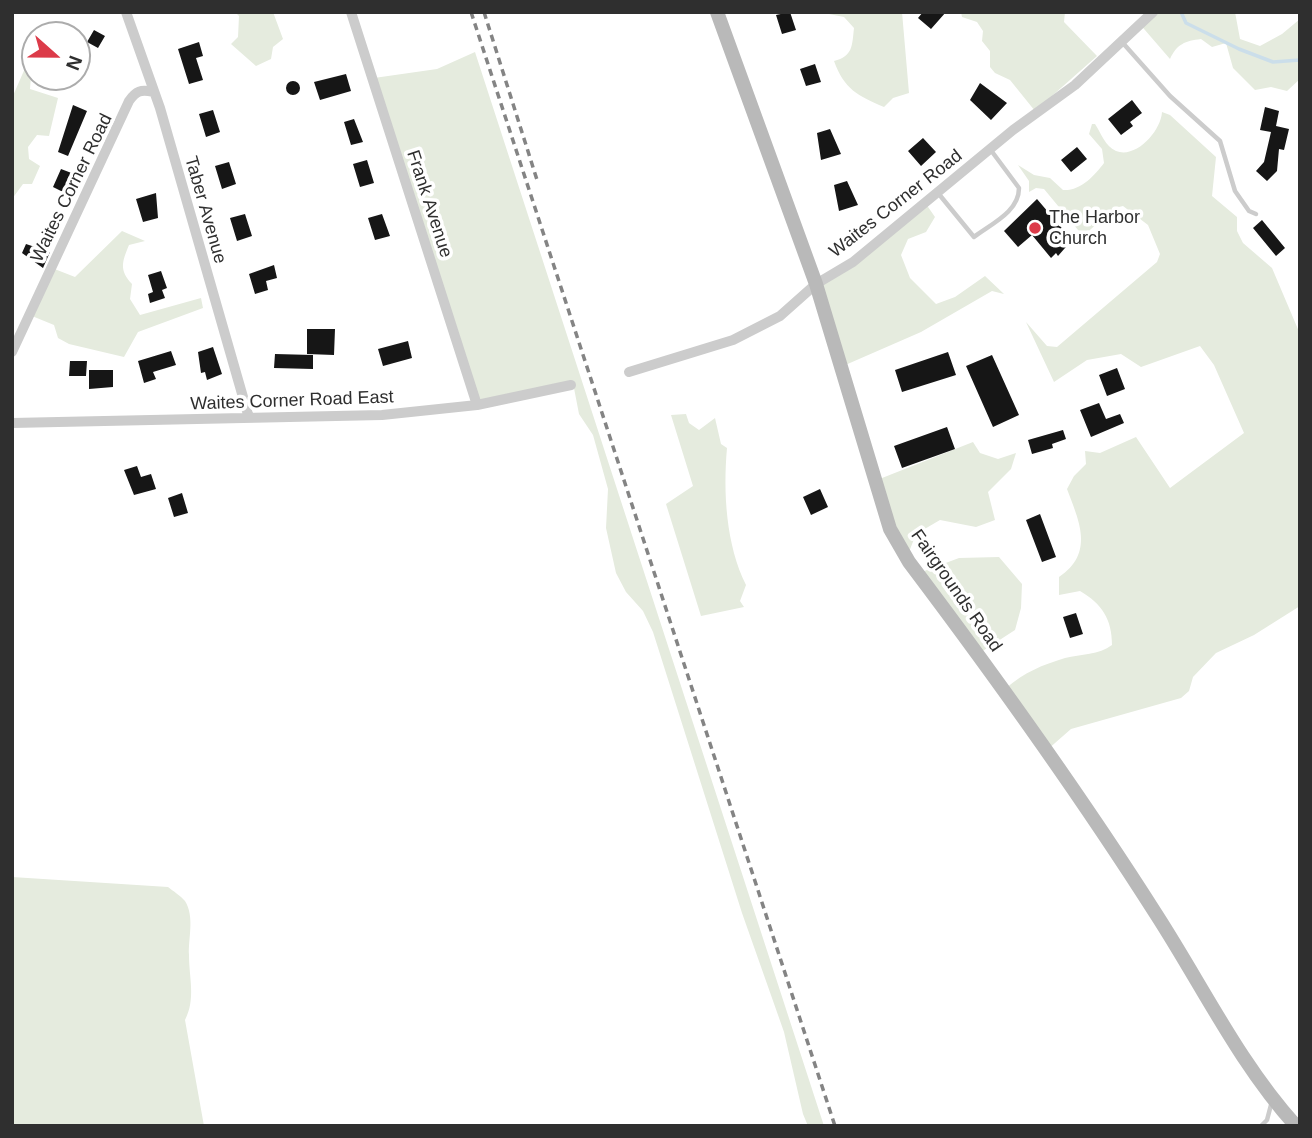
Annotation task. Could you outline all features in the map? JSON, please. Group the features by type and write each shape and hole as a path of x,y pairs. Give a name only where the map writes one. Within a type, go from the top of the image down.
{"street":[{"name":"Taber Avenue","path":"126,12 152,92 160,107 249,418"},
{"name":"Frank Avenue","path":"351,12 477,405"},
{"name":"Fairgrounds Road","path":"718,12 816,284 882,506 909,562 1078,797 1166,929 1240,1050 1296,1126"},
{"name":"Waites Corner Road","path":"629,372 758,330 780,316 816,284 853,261 990,149 1075,85 1153,12"},
{"name":"Waites Corner Road","path":"12,352 129,101 134,93 142,90 152,92"},
{"name":"Waites Corner Road East","path":"12,423 382,415 477,405 571,386"}],"lane":[{"path":"1122,41 1170,96 1220,141 1235,191 1249,211 1256,214"},
{"path":"938,192 974,237 1009,211 1017,202 1019,188 990,149"},
{"path":"1261,1126 1267,1119 1273,1097"}],"shaded area":[{"path":"235,12 273,12 283,39 273,47 271,59 256,66 231,44 238,37 239,16"},
{"path":"819,12 902,12 909,93 893,98 884,107 847,85 834,61 848,53 854,28 844,17"},
{"path":"961,12 1065,12 1064,22 1097,56 1035,111 1010,80 995,73 990,67 990,51 982,41 983,31 977,22 962,17"},
{"path":"1147,12 1235,12 1240,39 1260,46 1282,34 1300,19 1300,79 1287,91 1271,87 1255,90 1233,68 1226,43 1212,47 1201,39 1182,44 1170,59 1138,22"},
{"path":"475,52 824,1126 808,1126 803,1114 784,1032 742,913 653,632 643,611 626,592 616,573 606,528 608,489 593,435 579,414 573,383 478,403 374,78 437,69"},
{"path":"21,77 21,91 36,91 58,98 49,136 37,135 28,147 29,159 40,166 32,184 23,184 12,199 12,98"},
{"path":"1162,112 1170,115 1216,157 1212,196 1237,217 1237,231 1243,243 1272,268 1300,334 1300,606 1254,635 1216,653 1193,677 1189,691 1181,698 1071,729 1047,750 1006,688 1041,666 1096,652 1112,645 1108,620 1094,601 1080,591 1059,595 1059,577 1070,568 1081,547 1079,525 1067,489 1074,476 1086,464 1085,451 1100,453 1136,437 1170,488 1244,433 1214,365 1200,346 1141,367 1121,354 1087,360 1054,382 1026,322 1047,346 1057,347 1157,262 1160,254 1148,225 1123,206 1115,208 1083,236 1044,189 1036,188 1029,192 1029,181 1018,165 1034,175 1050,178 1063,190 1076,188 1091,178 1104,163 1102,149 1089,134 1092,124 1095,124 1109,146 1116,151 1131,151 1152,135"},
{"path":"926,204 935,217 926,232 908,239 901,255 910,278 936,304 955,297 985,276 1004,294 992,291 921,332 843,366 818,283"},
{"path":"122,231 145,241 129,245 123,266 132,284 130,299 140,315 201,298 203,308 138,332 124,357 69,344 58,338 54,325 32,316 52,268 75,277"},
{"path":"686,414 689,423 699,430 715,418 721,444 727,448 725,482 730,536 746,585 740,601 744,607 701,616 666,504 693,486 671,415"},
{"path":"973,442 980,453 998,459 1016,453 1011,469 988,492 995,520 976,527 940,520 916,534 907,557 890,522 877,480"},
{"path":"907,557 919,573 959,558 999,557 1022,584 1021,608 1015,630 978,654"},
{"path":"12,877 168,887 185,901 190,921 191,988 185,1020 204,1126 12,1126"}],"building":[{"path":"790,12 796,30 782,34 776,15"},
{"path":"923,12 946,12 931,29 918,18"},
{"path":"94,30 105,36 98,48 91,44"},
{"path":"199,42 203,56 196,58 203,80 189,84 178,49"},
{"path":"815,64 821,82 806,86 800,69"},
{"path":"346,74 351,91 320,100 314,82"},
{"path":"290,81 296,81 300,88 296,95 290,95 286,91 286,85"},
{"path":"980,83 1007,103 991,120 970,100"},
{"path":"1132,100 1142,113 1130,122 1133,126 1121,135 1108,119"},
{"path":"73,105 87,111 68,156 58,152"},
{"path":"1265,107 1279,111 1276,126 1289,129 1284,150 1279,149 1277,171 1267,181 1256,171 1264,162 1271,132 1260,130"},
{"path":"213,110 220,132 206,137 199,114"},
{"path":"354,119 363,142 351,145 344,122"},
{"path":"830,129 841,154 821,160 817,133"},
{"path":"923,138 936,152 921,166 908,151"},
{"path":"1077,147 1087,159 1071,172 1061,160"},
{"path":"367,160 374,183 360,187 353,164"},
{"path":"229,162 236,184 222,189 215,166"},
{"path":"61,169 82,177 75,195 71,196 53,187"},
{"path":"847,181 858,205 839,211 834,185"},
{"path":"156,193 158,218 143,222 136,199"},
{"name":"The Harbor Church","path":"1037,199 1072,240 1058,256 1056,253 1051,258 1032,235 1018,247 1004,231"},
{"path":"245,214 252,236 237,241 230,218"},
{"path":"382,214 390,236 375,240 368,218"},
{"path":"1262,220 1285,248 1276,256 1253,228"},
{"path":"26,244 50,252 43,268 22,253"},
{"path":"274,265 277,278 266,281 268,290 255,294 249,274"},
{"path":"161,271 167,288 162,290 165,298 150,303 148,294 153,292 148,275"},
{"path":"307,329 335,329 334,355 307,354"},
{"path":"408,341 412,358 383,366 378,349"},
{"path":"213,347 222,374 207,380 205,372 201,373 198,352"},
{"path":"171,351 176,365 153,372 156,379 144,383 138,361"},
{"path":"948,352 956,375 902,392 895,370"},
{"path":"275,354 313,355 313,369 274,368"},
{"path":"992,355 1019,415 993,427 966,366"},
{"path":"70,361 87,361 86,376 69,376"},
{"path":"1117,368 1125,389 1107,396 1099,375"},
{"path":"89,370 113,370 113,387 89,389"},
{"path":"1099,403 1106,419 1120,414 1124,423 1091,437 1080,410"},
{"path":"947,427 955,449 902,468 894,446"},
{"path":"1063,430 1066,439 1052,444 1053,448 1032,454 1028,440"},
{"path":"137,466 141,477 151,474 156,489 134,495 124,470"},
{"path":"820,489 828,507 811,515 803,497"},
{"path":"182,493 188,513 174,517 168,498"},
{"path":"1040,514 1056,557 1042,562 1026,520"},
{"path":"1076,613 1083,634 1070,638 1063,617"}],"waterway":[{"path":"1181,12 1186,23 1239,49 1273,62 1300,60"}],"railway":[{"path":"471,12 835,1126"},
{"path":"484,12 538,183"}],"place":[{"name":"The Harbor Church","path":"1035,228"}]}
